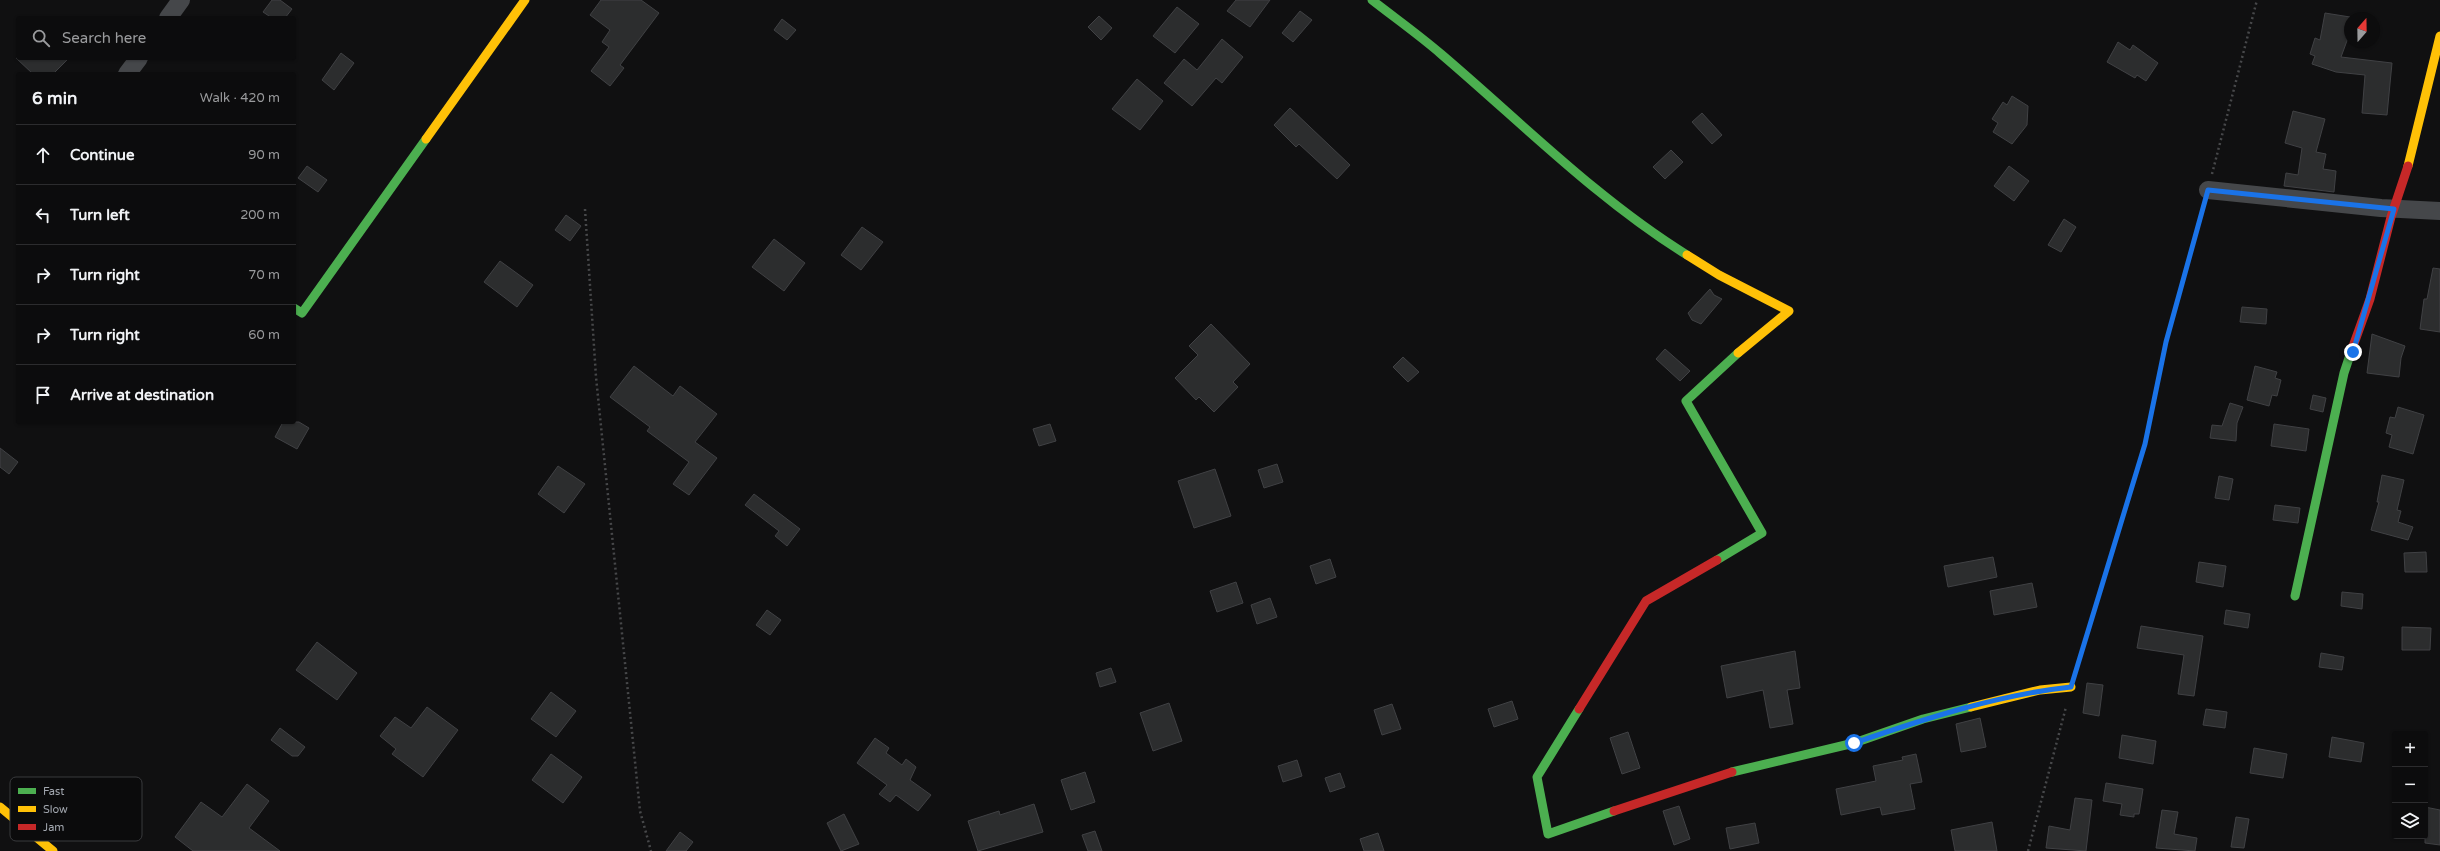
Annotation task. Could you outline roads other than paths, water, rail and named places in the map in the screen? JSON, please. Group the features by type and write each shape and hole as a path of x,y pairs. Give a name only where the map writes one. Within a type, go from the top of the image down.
{"street":[{"path":"169,16 181,0"},
{"path":"296,309 302,313 525,0"},
{"path":"1372,0 1440,53 1593,187 1660,238 1719,275 1789,311 1686,401 1762,532 1646,601 1537,777 1548,834 1717,776 1854,743 1923,719 2040,690 2071,687"},
{"path":"2296,596 2344,373 2370,300 2394,209 2405,179 2440,36"},
{"path":"128,72 138,60"},
{"path":"2208,190 2394,209 2440,211"},
{"path":"0,807 10,815"},
{"path":"41,841 53,851"}]}
